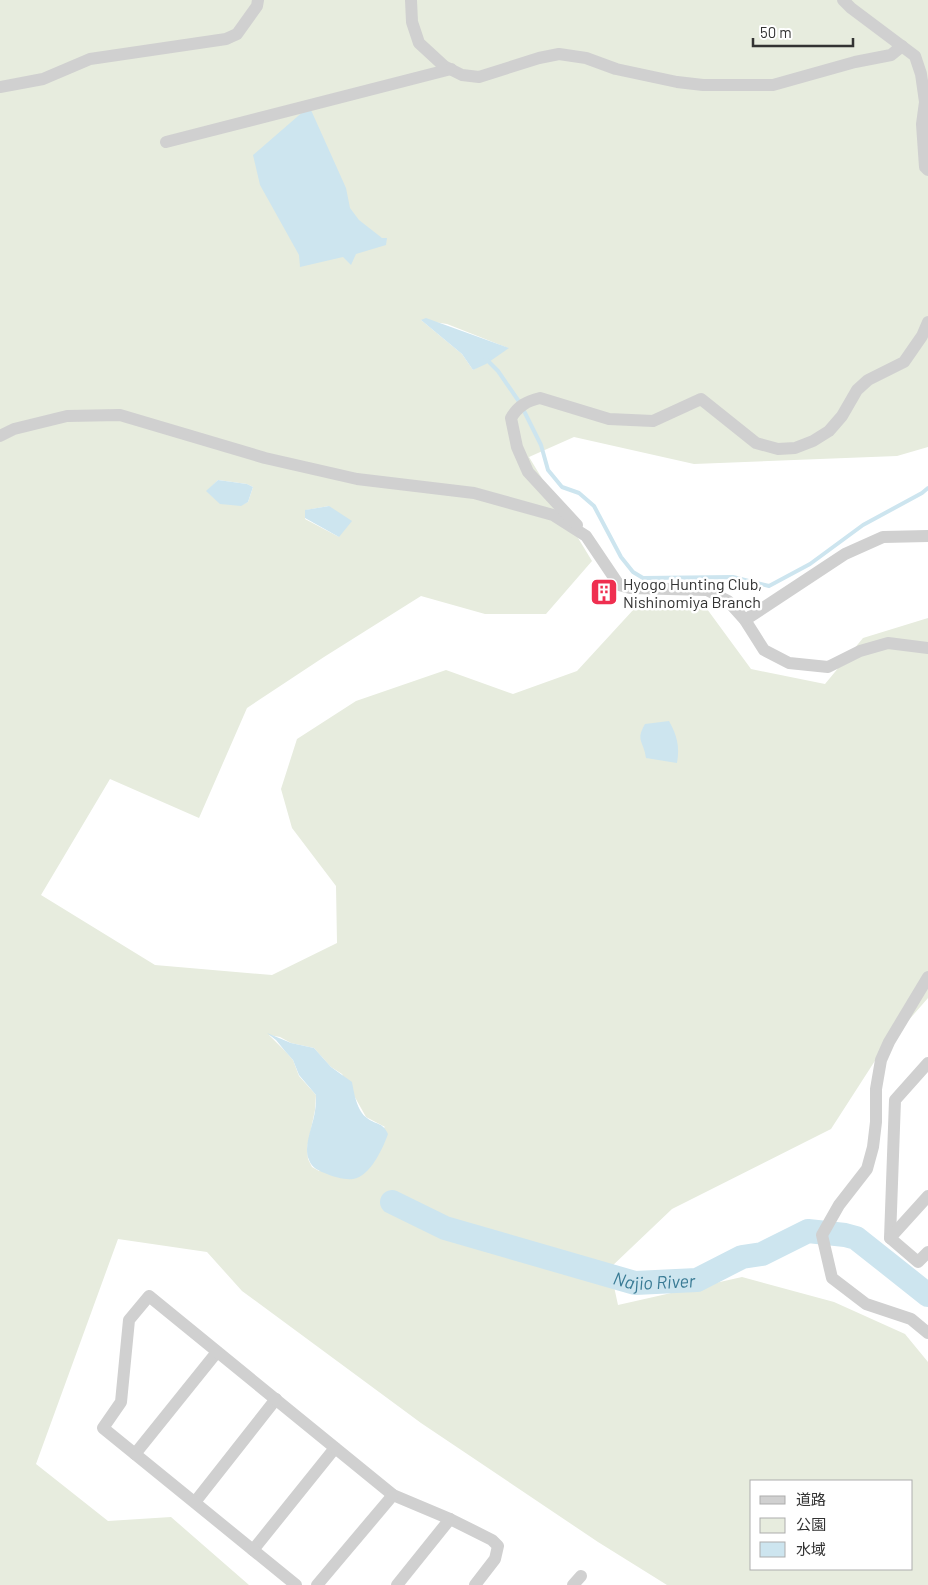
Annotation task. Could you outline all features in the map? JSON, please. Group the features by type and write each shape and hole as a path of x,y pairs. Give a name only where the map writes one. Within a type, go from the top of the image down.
{"street":[{"path":"0,87 43,79 90,59 226,40 237,34 258,6 258,0"},
{"path":"411,0 412,22 419,43 431,55 451,69 462,75 479,77 539,58 560,54 586,58 616,69 677,82 703,85 773,85 855,62 891,55 902,46"},
{"path":"843,0 915,56 921,74 925,102 922,124 925,167 928,170"},
{"path":"166,142 451,69"},
{"path":"928,322 922,336 904,362 868,380 857,390 842,416 829,431 813,441 795,448 778,449 756,443 701,399 653,421 609,419 540,398 529,401 516,409 511,418 517,447 528,472 586,536 619,584 630,588 707,590 728,601 745,620 764,650 789,663 828,667 860,651 888,643 928,648"},
{"path":"0,436 14,429 67,416 120,415 265,458 357,479 474,493 553,515 586,536"},
{"path":"745,620 845,554 883,537 928,536"},
{"path":"928,977 880,1060 876,1089 876,1122 873,1148 867,1169 839,1205 822,1235 832,1278 866,1304 910,1319 928,1333"},
{"path":"890,1238 895,1100 928,1063"},
{"path":"890,1238 928,1196"},
{"path":"890,1238 918,1262 928,1252"},
{"path":"296,1585 103,1428 121,1402 129,1320 149,1296 393,1495 450,1519 492,1540 498,1546 496,1559 475,1585"},
{"path":"135,1454 217,1352"},
{"path":"195,1502 276,1399"},
{"path":"253,1550 335,1448"},
{"path":"317,1585 393,1495"},
{"path":"397,1585 450,1519"}],"green space":[{"path":"0,0 928,0 928,447 897,456 694,464 574,437 529,457 592,561 546,614 485,614 421,596 247,708 199,818 110,779 41,895 155,965 272,975 337,943 336,886 292,828 281,789 297,739 356,701 446,670 513,694 577,671 634,609 707,609 751,669 825,684 863,638 928,618 928,998 880,1053 831,1129 672,1209 610,1268 618,1305 742,1277 834,1302 905,1334 928,1362 928,1585 667,1585 598,1542 421,1423 242,1291 207,1252 118,1239 36,1464 108,1521 171,1517 249,1585 0,1585","holes":["421,320 447,324 508,348 473,370 462,354","218,480 247,484 253,487 248,502 241,505 213,497 207,491","329,506 339,537 305,519 306,510","269,1035 280,1037 291,1043 314,1048 331,1067 342,1074 366,1117 385,1127 319,1171 312,1167 308,1159 307,1148 315,1110 316,1095 299,1076 293,1060"]}],"water":[{"path":"305,110 311,110 346,188 350,208 359,220 382,238 387,238 386,245 356,254 351,265 343,257 300,267 299,255 260,185 253,155"},
{"path":"426,318 509,348 486,364 473,370 462,354 421,320"},
{"path":"218,480 247,484 253,487 248,502 241,506 220,504 206,491"},
{"path":"329,506 352,521 339,537 305,518 305,510"},
{"path":"669,721 677,741 677,763 646,758 640,738 645,724"},
{"path":"267,1033 291,1043 314,1048 331,1067 352,1082 356,1101 364,1115 386,1130 388,1134 383,1147 365,1173 353,1179 343,1179 319,1170 310,1163 307,1149 314,1117 316,1095 299,1075 293,1060 276,1040"}],"waterway":[{"path":"486,359 498,371 520,403"},
{"path":"523,409 541,445 548,470 562,487 579,493 594,506 621,557 633,572 643,578 733,577 769,586 810,564 863,525 928,488"},
{"name":"Najio River","path":"392,1202 445,1228 635,1283 697,1280 742,1257 762,1254 808,1231 845,1235 856,1238 928,1295"}],"place":[{"name":"Hyogo Hunting Club, Nishinomiya Branch","path":"604,592"}]}
